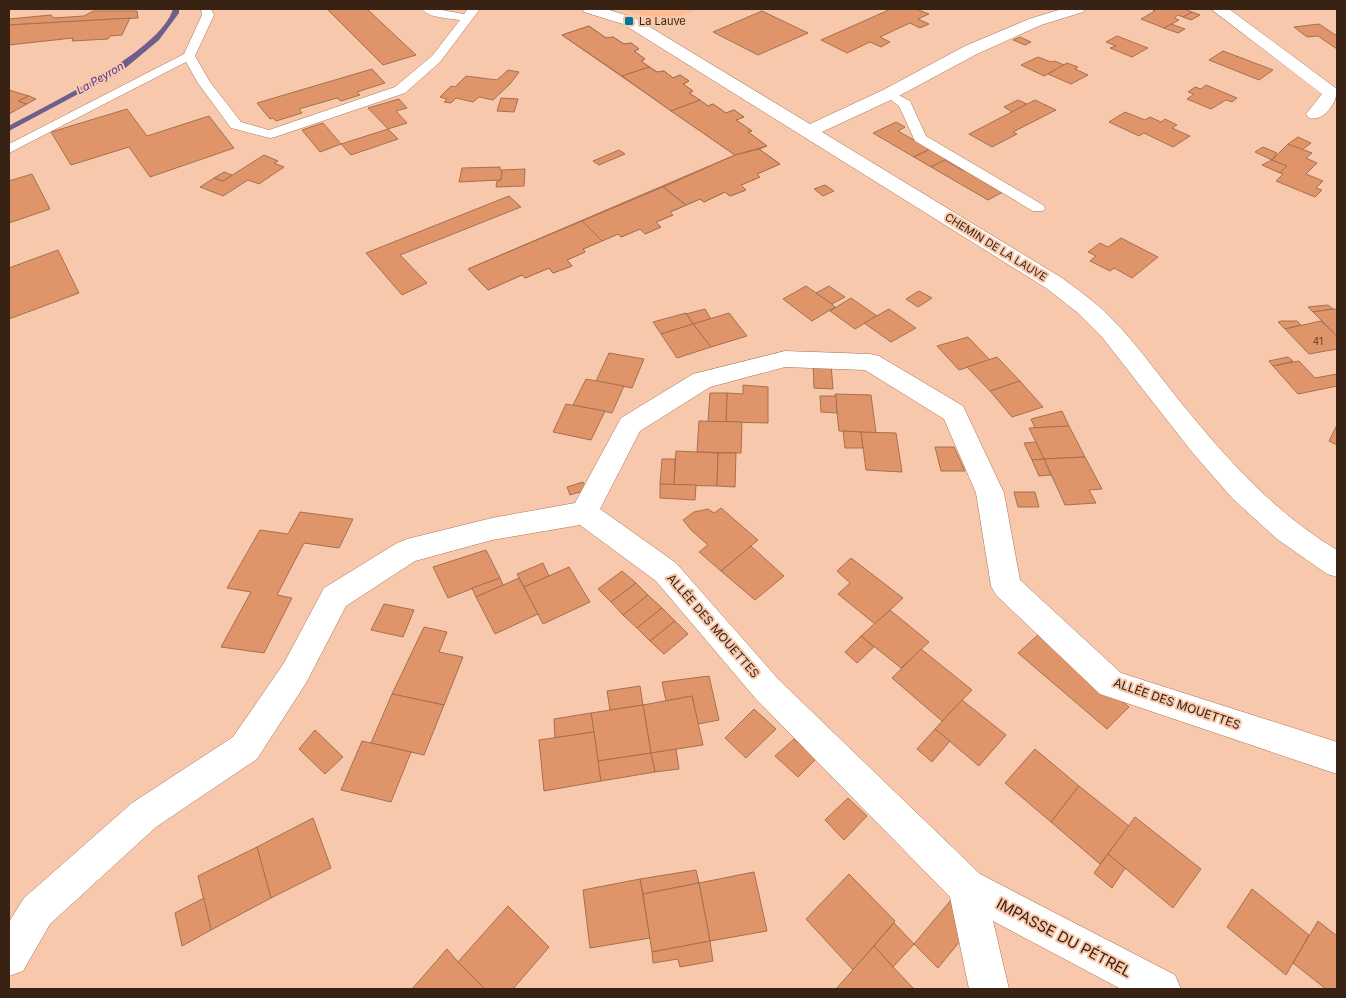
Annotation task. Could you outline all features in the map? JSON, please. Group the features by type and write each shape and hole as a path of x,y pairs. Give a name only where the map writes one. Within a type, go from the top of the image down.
{"street":[{"name":"CHEMIN DE LA LAUVE","path":"590,9 629,21 1054,283 1090,311 1122,346 1176,416 1237,487 1287,532 1337,565"},
{"path":"810,131 888,94 971,50 1035,22 1077,9"},
{"path":"1220,9 1332,93 1315,114"},
{"name":"ALLÉE DES MOUETTES","path":"967,887 767,689 666,572 584,513 630,425 702,380 785,358 870,362 954,413 990,493 1006,586 1111,684 1337,758"},
{"path":"9,957 37,911 144,815 245,748 295,673 335,597 407,551 492,529 584,513"},
{"path":"967,887 989,989"},
{"name":"IMPASSE DU PÉTREL","path":"967,887 1161,989"}],"lane":[{"path":"9,150 189,56 208,15 206,9"},
{"path":"427,9 437,12 470,13"},
{"path":"189,56 204,83 236,125 270,134 400,90 436,59 470,13"},
{"path":"888,94 906,104 920,138 1038,208"}],"shaded area":[{"path":"620,9 697,9 667,22"}],"building":[{"path":"327,9 367,9 416,55 383,65"},
{"path":"891,9 916,9 929,14 918,19 929,24 920,28 910,23 880,37 890,42 881,47 870,42 847,53 821,40"},
{"path":"1184,9 1192,12 1183,17 1178,15 1174,18 1179,20 1164,28 1141,19 1155,11 1153,10"},
{"path":"93,11 137,11 138,18 9,25 9,19 51,15 54,18 84,16"},
{"path":"762,11 808,33 758,55 713,32"},
{"path":"1192,12 1200,15 1191,20 1183,17"},
{"path":"130,18 122,35 110,36 108,39 72,41 73,38 9,45 9,25"},
{"path":"1171,24 1185,29 1178,33 1164,28"},
{"path":"1319,24 1337,36 1337,49 1318,36 1307,37 1294,27"},
{"path":"589,26 606,38 613,37 624,44 631,43 639,49 634,51 645,59 641,61 657,72 664,71 673,78 680,75 689,81 683,84 693,91 689,93 708,106 713,104 726,113 734,110 744,117 736,120 752,131 748,132 767,146 759,149 780,164 757,174 760,177 741,185 746,190 730,196 725,192 704,202 700,199 670,212 673,215 656,222 661,227 645,234 640,229 621,237 618,234 583,249 585,252 567,260 572,266 553,273 549,268 525,278 522,275 488,290 468,269 735,155 562,35"},
{"path":"589,26 606,38 613,37 624,44 631,43 639,49 634,51 645,59 641,61 649,67 622,76 562,35"},
{"path":"1117,36 1148,48 1132,57 1110,48 1116,46 1106,42"},
{"path":"1020,37 1031,42 1025,45 1013,40"},
{"path":"1223,51 1273,70 1259,80 1209,60"},
{"path":"1038,57 1064,65 1044,76 1021,65"},
{"path":"1067,63 1078,67 1075,69 1088,75 1071,84 1048,74"},
{"path":"649,67 657,72 664,71 673,78 680,75 689,81 683,84 693,91 689,93 700,100 671,111 622,76"},
{"path":"372,69 385,83 357,92 360,95 341,101 337,98 299,109 302,113 276,121 273,118 270,119 257,103"},
{"path":"508,70 519,72 510,84 493,100 479,97 473,102 456,98 451,103 444,102 447,99 440,97 451,86 455,87 466,76 497,80"},
{"path":"1206,85 1237,98 1232,102 1226,100 1211,109 1187,99 1194,94 1188,92 1195,87 1201,89"},
{"path":"9,90 29,96 18,101 27,104 9,114"},
{"path":"29,96 36,99 27,104 18,101"},
{"path":"501,98 518,99 514,112 497,111"},
{"path":"399,99 407,108 396,111 407,123 388,129 368,108"},
{"path":"700,100 708,106 713,104 726,113 734,110 744,117 736,120 752,131 748,132 767,146 735,155 671,111"},
{"path":"1018,100 1027,104 1012,112 1004,107"},
{"path":"1035,100 1056,110 1013,132 1017,134 992,147 969,134"},
{"path":"127,109 147,136 209,116 234,148 150,177 129,147 71,165 51,132"},
{"path":"1125,112 1145,120 1150,117 1161,122 1165,119 1177,125 1172,128 1190,136 1173,147 1144,133 1139,136 1109,122"},
{"path":"896,122 905,127 898,131 930,149 914,157 873,133"},
{"path":"323,123 341,144 320,152 302,130"},
{"path":"388,129 398,139 351,155 341,144"},
{"path":"1298,137 1311,143 1302,150 1288,144"},
{"path":"1288,144 1312,153 1306,158 1317,163 1306,174 1323,181 1316,188 1322,190 1315,197 1276,181 1283,174 1280,173 1287,166 1272,160"},
{"path":"1263,147 1277,153 1272,160 1255,152"},
{"path":"759,149 780,164 757,174 760,177 741,185 746,190 730,196 725,192 704,202 700,199 686,205 663,187 735,155"},
{"path":"930,149 947,159 931,167 914,157"},
{"path":"619,150 625,154 599,165 593,161"},
{"path":"264,155 278,161 274,163 284,167 259,184 248,180 223,196 200,187 214,178 223,181"},
{"path":"945,160 964,171 967,169 987,181 984,182 1003,192 988,200 931,167"},
{"path":"1272,160 1287,166 1280,173 1262,165"},
{"path":"500,167 500,170 502,170 501,180 459,182 462,168"},
{"path":"525,169 524,186 496,187 497,181 501,180 502,170"},
{"path":"224,172 232,175 223,181 214,178"},
{"path":"32,174 50,209 9,223 9,181"},
{"path":"825,185 834,191 823,196 814,189"},
{"path":"663,187 686,205 670,212 673,215 656,222 661,227 645,234 640,229 621,237 618,234 602,241 582,221"},
{"path":"509,196 521,207 400,255 427,283 402,295 366,253"},
{"path":"582,221 602,241 583,249 585,252 567,260 572,266 553,273 549,268 525,278 522,275 488,290 468,269"},
{"path":"1121,238 1158,257 1132,278 1114,268 1110,271 1090,261 1096,256 1088,252 1100,243 1108,247"},
{"path":"58,250 79,293 9,319 9,268"},
{"path":"806,286 835,307 812,321 783,299"},
{"path":"829,286 845,297 832,304 816,293"},
{"path":"919,291 932,298 918,307 906,299"},
{"path":"851,298 877,316 855,329 830,311"},
{"path":"1328,305 1333,309 1313,312 1308,307"},
{"path":"705,309 711,319 693,324 686,314"},
{"path":"889,309 916,328 891,342 864,323"},
{"path":"1337,309 1337,336 1313,312"},
{"path":"686,313 693,324 661,334 653,322"},
{"path":"729,313 747,336 711,347 693,324"},
{"path":"1297,321 1301,325 1285,329 1278,322"},
{"path":"1321,321 1337,336 1337,349 1309,354 1285,329"},
{"path":"693,324 711,347 677,358 661,334"},
{"path":"968,337 990,360 959,370 937,346"},
{"path":"609,353 644,359 632,388 596,381"},
{"path":"997,357 1020,381 990,391 967,367"},
{"path":"1288,357 1293,361 1273,366 1269,361"},
{"path":"1299,361 1315,378 1337,374 1337,386 1298,394 1273,366"},
{"path":"813,363 831,364 833,389 814,388"},
{"path":"586,379 624,386 612,413 573,405"},
{"path":"1020,381 1043,407 1012,417 990,391"},
{"path":"743,385 768,387 768,423 726,422 727,393 743,394"},
{"path":"710,393 727,393 726,422 708,422"},
{"path":"835,394 871,395 876,433 839,431"},
{"path":"820,396 836,396 837,413 821,412"},
{"path":"566,404 605,411 591,440 553,432"},
{"path":"1062,411 1069,426 1035,428 1031,419"},
{"path":"699,421 742,422 741,453 697,452"},
{"path":"1337,425 1337,445 1329,441"},
{"path":"1069,426 1085,457 1044,459 1029,428"},
{"path":"843,431 861,432 863,448 845,448"},
{"path":"861,432 896,433 902,472 866,470"},
{"path":"1036,442 1044,459 1032,460 1024,443"},
{"path":"935,447 954,447 965,471 941,471"},
{"path":"676,451 718,453 717,486 674,485"},
{"path":"718,453 736,453 735,487 717,486"},
{"path":"1085,457 1102,489 1089,490 1096,503 1065,505 1044,459"},
{"path":"662,459 675,459 674,485 660,484"},
{"path":"1044,459 1051,475 1039,476 1032,460"},
{"path":"583,482 587,490 570,495 567,487"},
{"path":"660,484 696,485 695,500 660,498"},
{"path":"1014,492 1035,492 1039,507 1018,507"},
{"path":"721,508 758,540 721,571 699,552 708,545 683,520 694,512 708,509 714,513"},
{"path":"300,512 353,519 339,548 304,543 277,595 292,598 264,653 221,647 251,592 227,588 260,530 288,534"},
{"path":"751,546 784,576 755,600 721,571"},
{"path":"486,550 500,578 448,598 433,567"},
{"path":"851,558 903,598 875,624 838,594 850,583 837,571"},
{"path":"543,563 549,576 524,587 517,574"},
{"path":"569,567 590,602 543,624 524,587"},
{"path":"622,571 636,583 611,602 598,589"},
{"path":"500,578 503,585 476,597 472,588"},
{"path":"519,578 538,614 495,634 476,597"},
{"path":"636,583 648,595 623,615 611,602"},
{"path":"648,595 662,608 637,628 623,615"},
{"path":"384,604 414,610 403,637 371,630"},
{"path":"662,608 675,621 650,641 637,628"},
{"path":"890,610 929,642 901,668 861,636"},
{"path":"675,621 688,634 664,654 650,641"},
{"path":"424,627 447,632 439,652 463,657 444,705 392,694"},
{"path":"1039,634 1129,707 1107,729 1018,653"},
{"path":"861,636 874,647 857,663 845,652"},
{"path":"921,649 972,690 942,721 892,678"},
{"path":"709,676 719,720 698,724 692,696 666,701 662,682"},
{"path":"640,686 643,705 610,710 607,691"},
{"path":"392,694 444,705 424,755 371,743"},
{"path":"692,696 703,745 651,753 643,705"},
{"path":"962,700 1006,735 979,766 935,729"},
{"path":"643,705 651,753 598,761 591,713"},
{"path":"754,709 776,729 746,758 725,738"},
{"path":"591,713 594,732 555,738 554,719"},
{"path":"935,729 950,741 932,762 917,749"},
{"path":"315,730 343,757 325,774 299,749"},
{"path":"594,732 601,781 544,791 539,740"},
{"path":"794,739 816,759 798,777 775,756"},
{"path":"362,741 411,752 391,802 341,790"},
{"path":"676,749 679,769 655,772 651,753"},
{"path":"1035,749 1079,786 1051,822 1005,783"},
{"path":"651,753 655,772 601,781 598,761"},
{"path":"1079,786 1129,826 1100,864 1051,822"},
{"path":"848,798 867,816 844,840 825,820"},
{"path":"1135,817 1201,869 1173,908 1108,854"},
{"path":"313,818 331,868 271,898 257,847"},
{"path":"257,847 271,898 211,930 198,876"},
{"path":"1108,854 1125,868 1112,888 1094,873"},
{"path":"696,870 699,883 643,894 640,879"},
{"path":"754,872 767,931 710,941 699,883"},
{"path":"849,874 895,921 853,970 806,919"},
{"path":"640,879 650,938 590,948 583,890"},
{"path":"699,883 710,941 652,952 643,894"},
{"path":"1252,889 1309,935 1286,975 1227,927"},
{"path":"204,898 211,930 182,946 175,913"},
{"path":"951,900 970,929 938,968 914,944"},
{"path":"508,906 549,947 513,989 485,989 458,962"},
{"path":"1318,921 1337,936 1337,989 1326,989 1293,963"},
{"path":"894,923 914,944 893,967 874,946"},
{"path":"710,941 713,961 680,967 678,959 653,963 652,952"},
{"path":"874,946 893,967 914,989 836,989"},
{"path":"447,949 458,962 485,989 412,989"}],"waterway":[{"name":"La Peyron","path":"9,129 120,68 156,38 176,9"}],"place":[{"name":"La Lauve","path":"629,21"}]}
